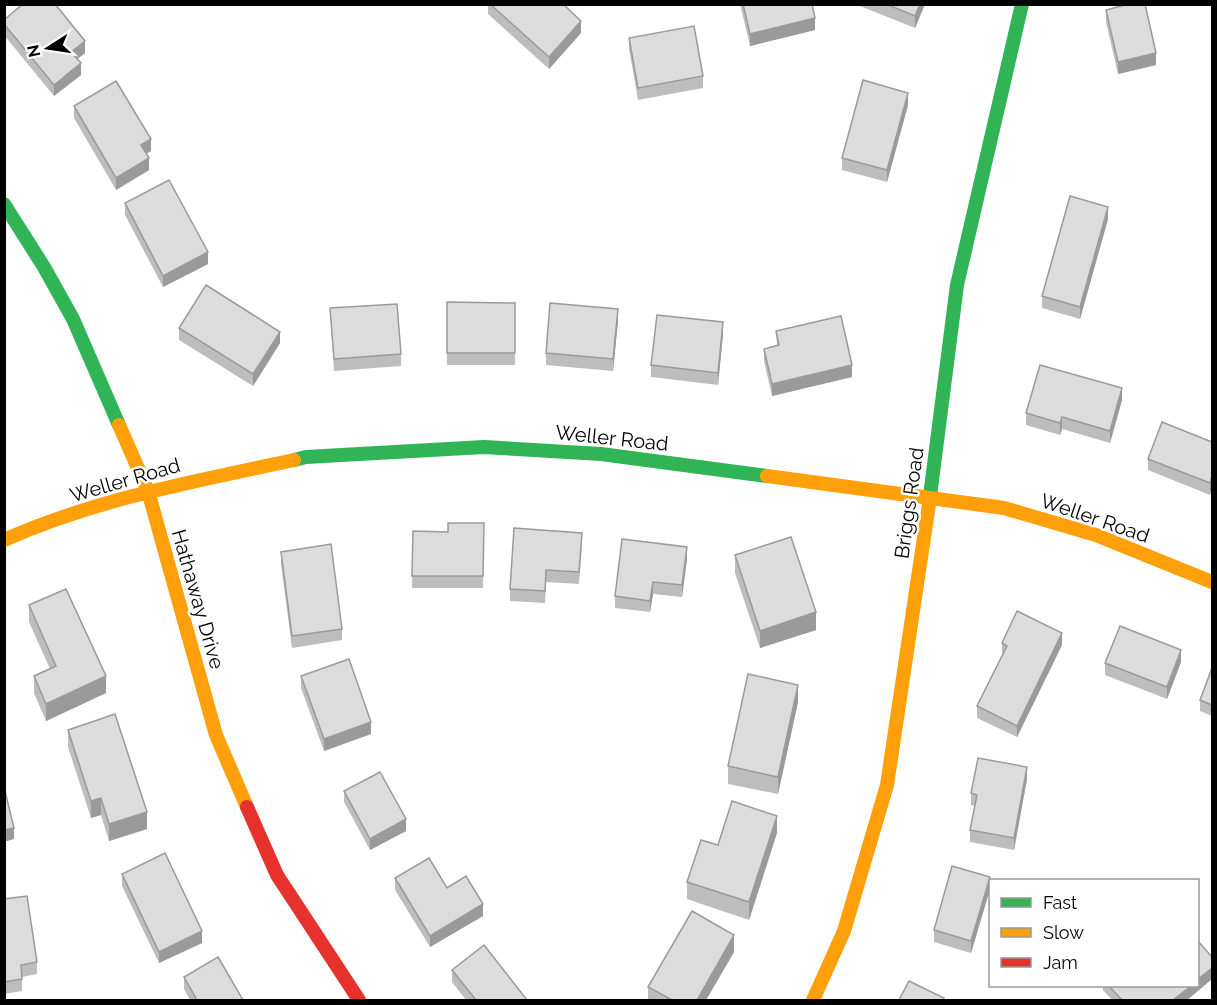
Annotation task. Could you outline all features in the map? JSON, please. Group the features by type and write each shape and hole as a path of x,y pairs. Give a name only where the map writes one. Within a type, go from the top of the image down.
{"street":[{"name":"Briggs Road","path":"813,1000 844,931 887,785 930,499 957,285 1022,4"},
{"name":"Hathaway Drive","path":"4,204 44,267 73,319 148,491 216,735 277,875 359,1000"},
{"name":"Weller Road","path":"4,540 31,528 148,491 306,457 484,447 601,454 1004,508 1096,535 1212,582"}],"building":[{"path":"23,4 55,4 85,41 71,52 81,63 54,85 4,24 4,20"},
{"path":"490,4 563,4 581,21 549,57"},
{"path":"743,4 812,4 815,18 750,34"},
{"path":"886,4 920,4 915,16"},
{"path":"1129,4 1145,4 1156,53 1118,62 1106,10"},
{"path":"694,26 703,76 638,88 629,38"},
{"path":"863,80 908,93 887,170 842,158"},
{"path":"116,81 151,139 141,145 149,158 116,178 74,106"},
{"path":"169,180 208,252 163,276 125,203"},
{"path":"1070,196 1108,207 1080,307 1042,296"},
{"path":"206,285 280,332 253,374 179,328"},
{"path":"447,302 515,303 515,353 447,353"},
{"path":"550,303 618,309 613,359 546,353"},
{"path":"397,304 401,354 334,359 330,308"},
{"path":"657,315 723,322 718,373 651,365"},
{"path":"841,316 852,365 772,384 764,349 779,345 776,331"},
{"path":"1040,365 1122,388 1110,431 1062,417 1060,423 1026,413"},
{"path":"1162,422 1212,442 1210,483 1148,459"},
{"path":"448,523 484,523 483,576 412,576 413,531 448,532"},
{"path":"514,528 582,533 579,572 546,570 545,591 510,589"},
{"path":"791,537 816,612 760,631 735,555"},
{"path":"622,539 687,547 682,585 653,582 650,601 615,596"},
{"path":"331,544 342,629 292,636 281,552"},
{"path":"66,589 106,676 46,704 34,676 56,666 29,605"},
{"path":"1017,611 1062,633 1017,726 977,706 1007,646 1002,643"},
{"path":"1120,626 1181,650 1167,687 1105,663"},
{"path":"349,659 371,722 324,739 301,676"},
{"path":"1212,668 1212,705 1200,700"},
{"path":"748,674 798,685 778,777 728,766"},
{"path":"115,714 147,812 109,824 101,798 91,801 68,730"},
{"path":"978,758 1027,767 1014,838 970,830 977,795 971,793"},
{"path":"380,772 406,819 370,839 344,791"},
{"path":"4,787 14,828 4,830"},
{"path":"732,801 777,816 749,902 687,882 701,840 718,845"},
{"path":"165,853 202,931 159,952 122,874"},
{"path":"429,858 447,888 466,876 483,904 430,936 395,878"},
{"path":"952,866 990,877 971,941 934,930"},
{"path":"27,896 37,962 21,965 22,979 4,982 4,899"},
{"path":"692,911 734,935 697,1000 672,1000 648,987"},
{"path":"1199,942 1212,957 1212,968 1199,978"},
{"path":"484,945 527,1000 476,1000 452,970"},
{"path":"218,957 243,1000 197,1000 184,977"},
{"path":"909,981 944,998 943,1000 899,1000"},
{"path":"1110,987 1190,987 1173,1000 1122,1000"}],"traffic: fast":[{"path":"929,504 957,285 1022,4"},
{"path":"4,204 44,267 73,319 119,425"},
{"path":"294,460 306,457 484,447 601,454 767,476"}],"traffic: slow":[{"path":"119,425 148,491 216,735 247,807"},
{"path":"4,540 110,502 294,460"},
{"path":"767,476 1004,508 1096,535 1212,582"},
{"path":"813,1000 844,931 887,785 929,504"}],"traffic: jam":[{"path":"247,807 277,875 359,1000"}]}
